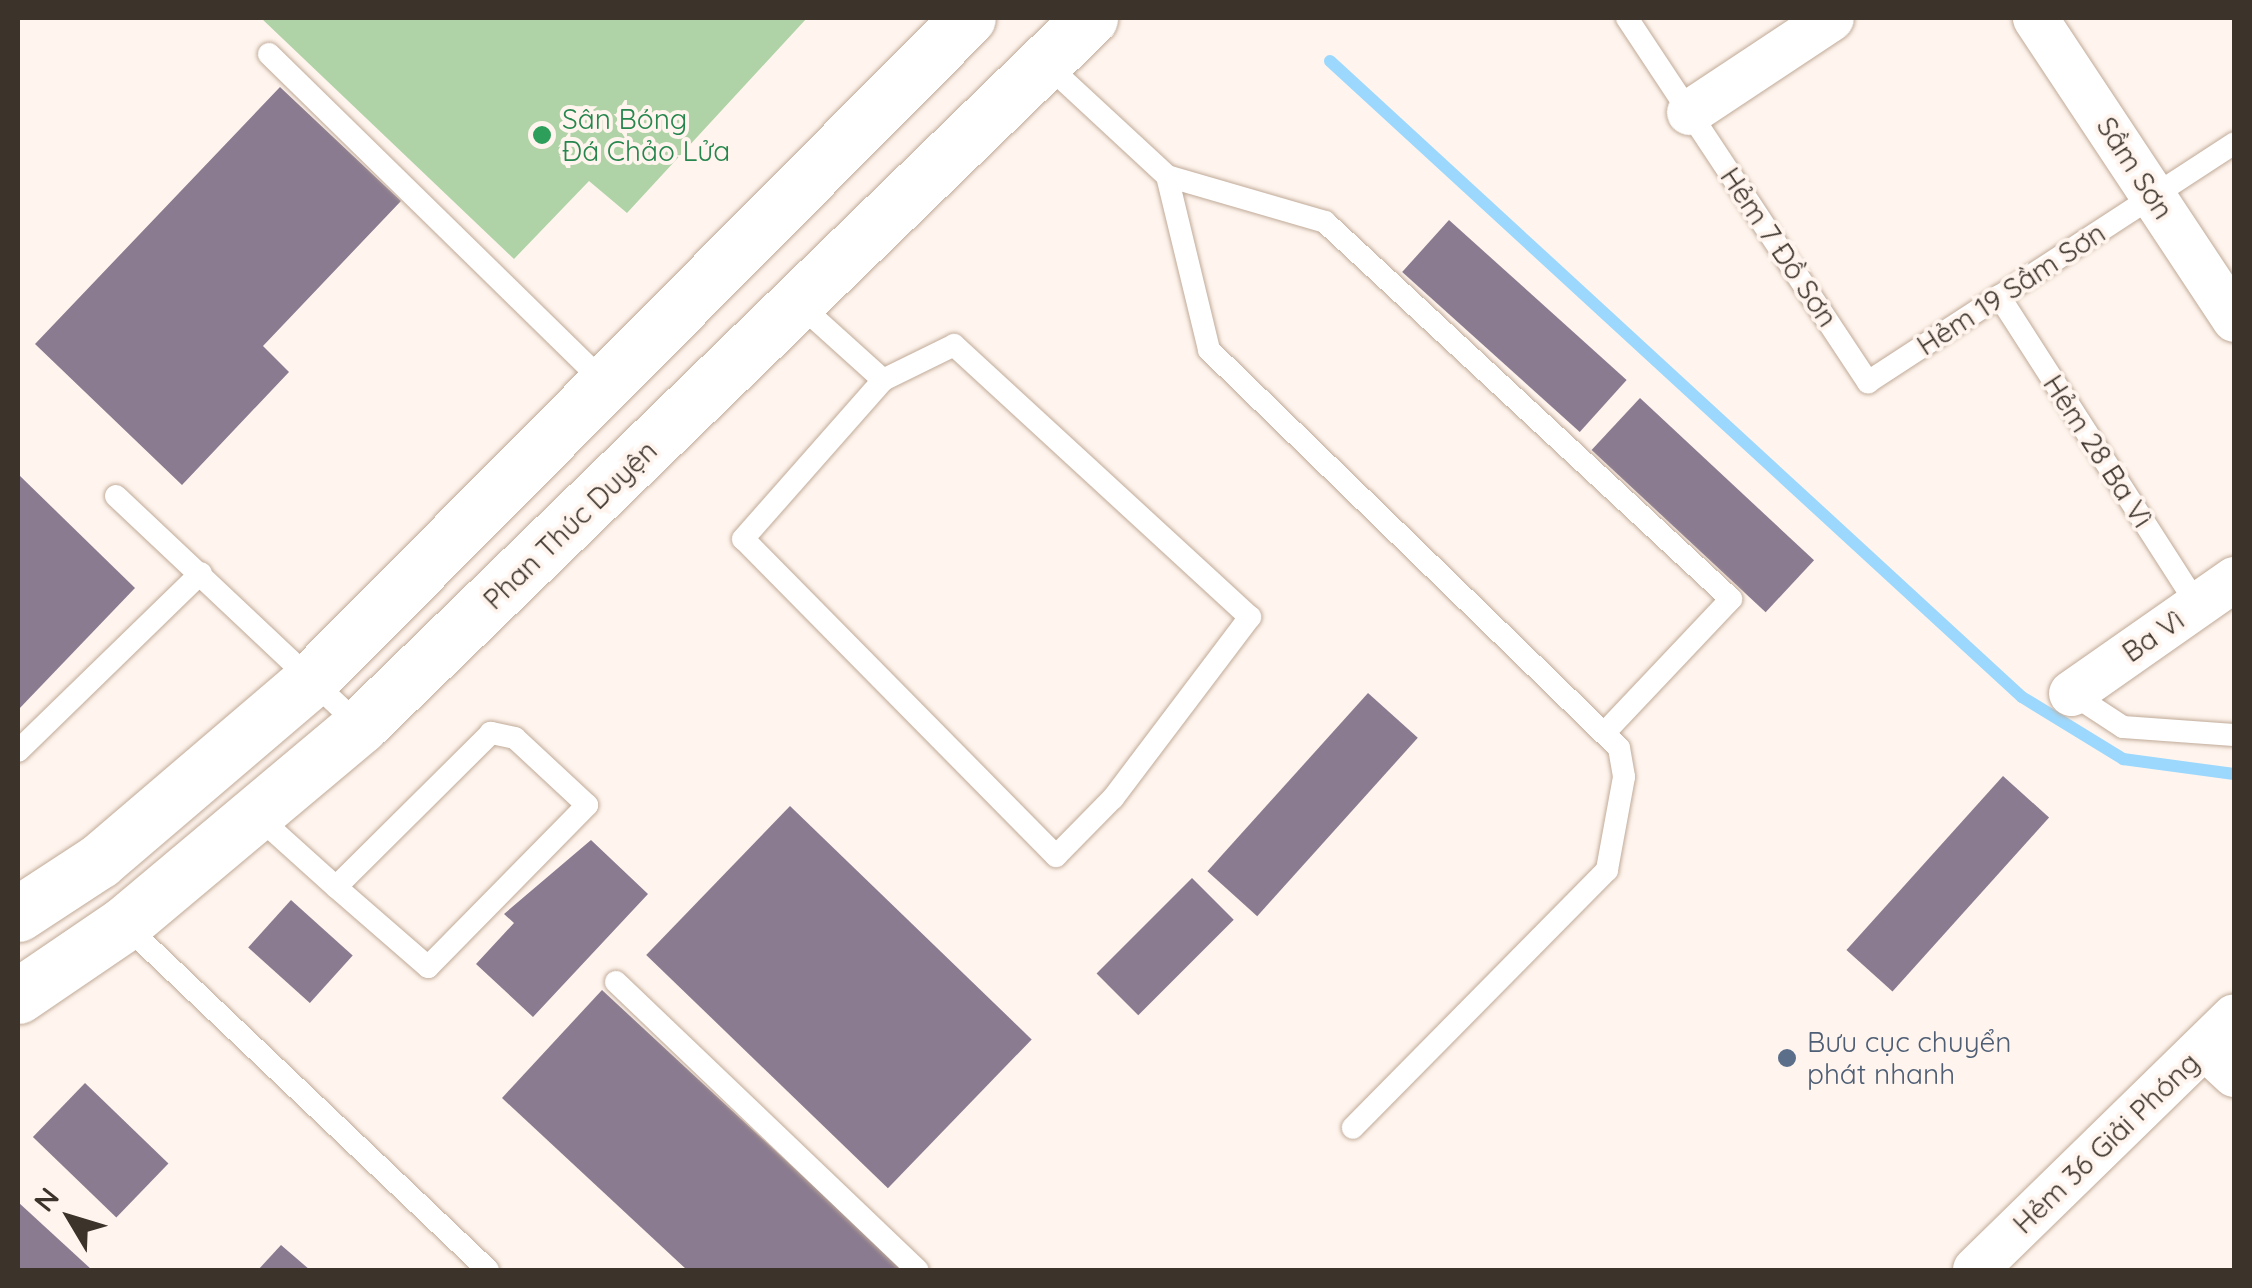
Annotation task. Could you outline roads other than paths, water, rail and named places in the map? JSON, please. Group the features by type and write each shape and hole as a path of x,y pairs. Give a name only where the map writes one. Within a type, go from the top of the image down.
{"main road":[{"path":"18,914 99,862 312,679 968,18"},
{"name":"Phan Thúc Duyện","path":"18,996 124,924 360,726 800,305 1040,59 1090,18"}],"street":[{"path":"1689,112 1830,18"},
{"name":"Sầm Sơn","path":"2036,18 2234,319"},
{"name":"Ba Vì","path":"2071,692 2234,579"},
{"name":"Hẻm 36 Giải Phóng","path":"1974,1270 2224,1045"}],"lane":[{"name":"Hẻm 7 Đồ Sơn","path":"1627,18 1868,382"},
{"path":"270,54 604,383"},
{"path":"1040,59 1168,176 1324,222 1731,599 1608,730"},
{"name":"Hẻm 19 Sầm Sơn","path":"1868,382 2234,143"},
{"path":"1168,176 1209,350 1608,730 1624,778 1607,870 1353,1128"},
{"name":"Hẻm 28 Ba Vì","path":"1999,296 2196,605"},
{"path":"800,305 883,380"},
{"path":"954,345 1250,617 1113,798 1056,856 742,538 883,380 954,345"},
{"path":"116,496 202,572 360,726"},
{"path":"18,751 202,572"},
{"path":"2071,692 2123,728 2234,735"},
{"path":"256,814 336,887 428,966 586,805 515,738 491,733 336,887"},
{"path":"124,924 488,1270"},
{"path":"616,982 917,1270"}],"waterway":[{"path":"1330,61 2022,697 2123,759 2234,774"}],"place":[{"name":"Sân Bóng Đá Chảo Lửa","path":"542,135"},
{"name":"Bưu cục chuyển phát nhanh","path":"1787,1058"}]}
